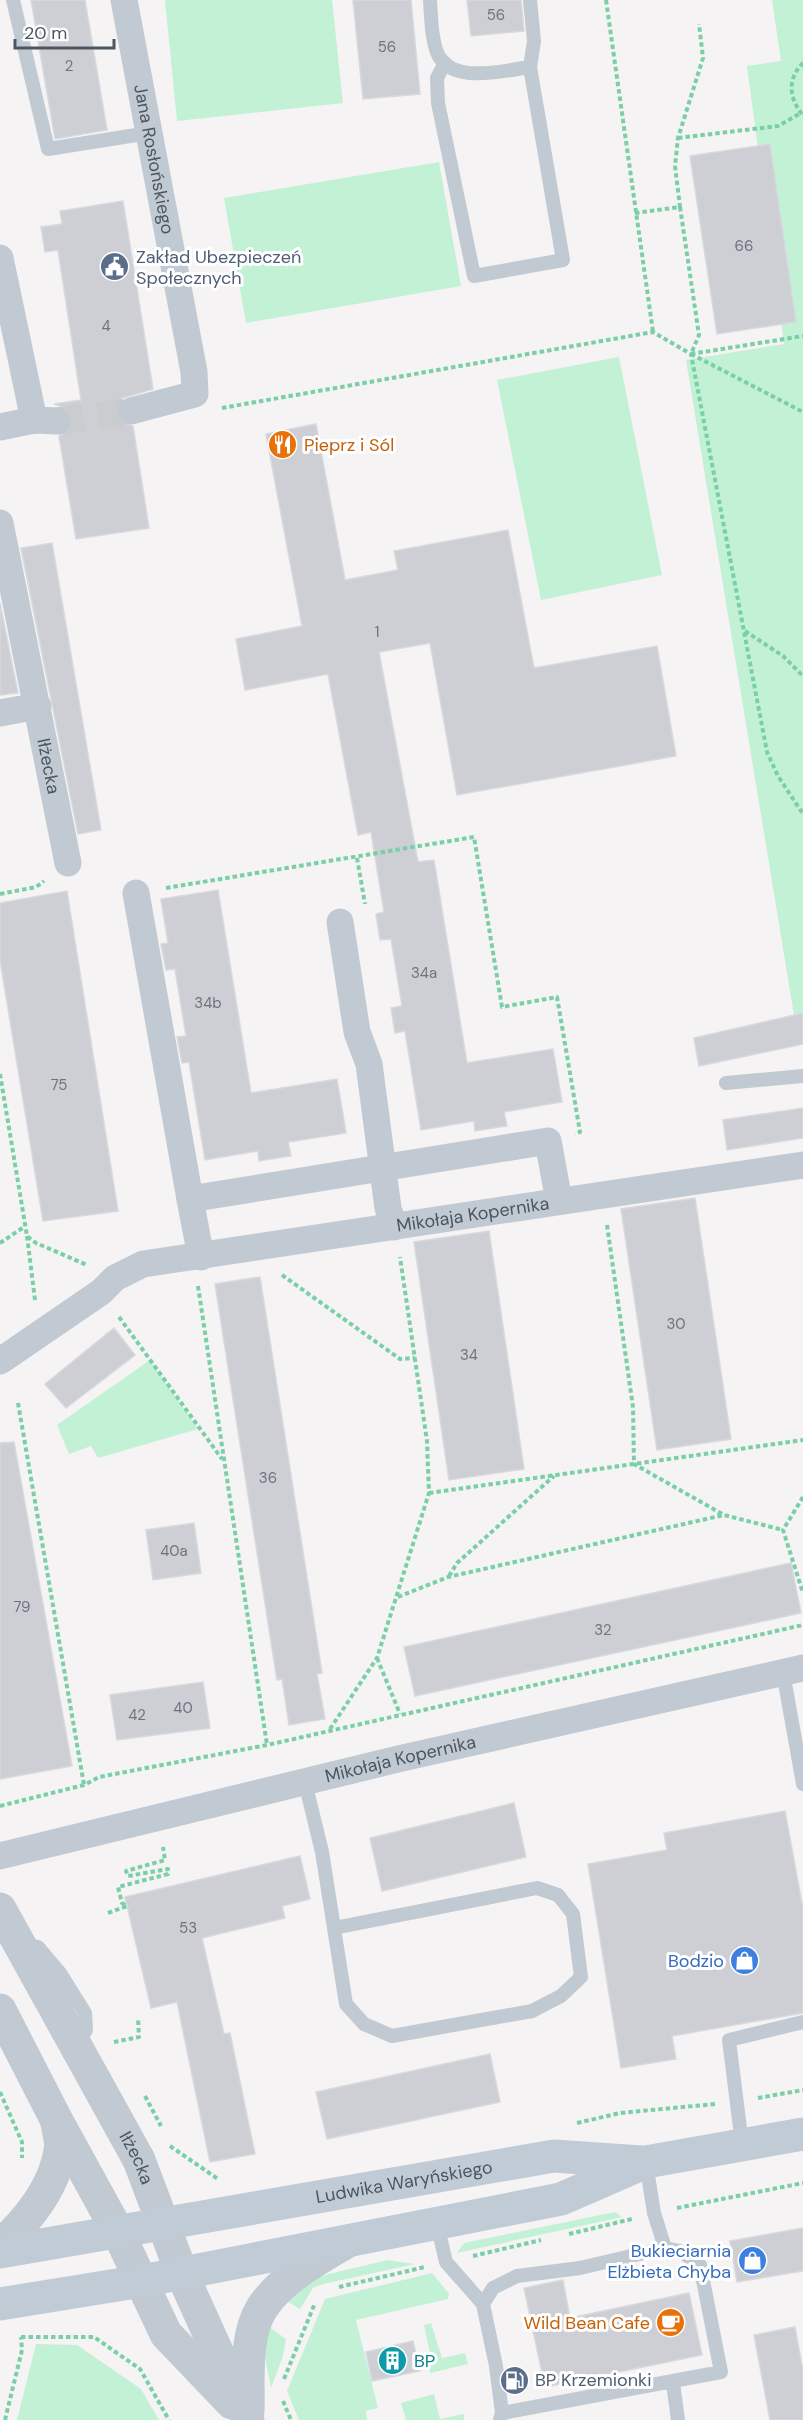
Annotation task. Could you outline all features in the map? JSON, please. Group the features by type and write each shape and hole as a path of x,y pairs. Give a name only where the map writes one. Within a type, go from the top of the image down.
{"main road":[{"name":"Ludwika Waryńskiego","path":"0,2304 182,2274 561,2199 646,2162 803,2134"},
{"name":"Ludwika Waryńskiego","path":"0,2252 554,2156 646,2162"}],"street":[{"name":"Jana Rosłońskiego","path":"124,0 194,372 195,394"},
{"path":"0,258 46,420 0,427"},
{"path":"130,411 195,394"},
{"path":"0,523 38,706 0,713"},
{"name":"Iłżecka","path":"38,706 68,862"},
{"path":"136,893 201,1257"},
{"path":"340,922 357,1032 369,1064 388,1208 394,1227"},
{"path":"190,1199 548,1141 559,1201"},
{"name":"Mikołaja Kopernika","path":"108,1285 142,1264 201,1257 260,1246 803,1165"},
{"path":"0,1361 108,1285"},
{"name":"Mikołaja Kopernika","path":"0,1856 398,1759 793,1670"},
{"name":"Iłżecka","path":"0,1909 139,2160 182,2274 248,2420"},
{"path":"0,2010 118,2232 166,2334 248,2420"},
{"path":"0,2246 21,2226 48,2188 61,2149 57,2121"},
{"name":"Ludwika Waryńskiego","path":"248,2420 250,2352 254,2327 262,2308 301,2269 347,2242"}],"lane":[{"path":"13,0 48,149 149,133"},
{"path":"430,0 435,48 445,63 458,71 467,73 530,67"},
{"path":"445,63 437,78 438,103 474,276 563,260 530,67 534,41 531,0"},
{"path":"726,1083 803,1076"},
{"path":"793,1670 803,1784"},
{"path":"305,1782 321,1852 346,2004 364,2024 392,2036 532,2011 561,1996 581,1977 573,1914 558,1895 537,1888 334,1928"},
{"path":"742,2144 729,2040 803,2022"},
{"path":"646,2162 654,2213 665,2248"},
{"path":"437,2224 446,2262 483,2304 496,2366 501,2416 722,2372 700,2265 680,2251 665,2248 580,2268 517,2277 493,2288 483,2304"},
{"path":"673,2383 678,2420"}],"path":[{"path":"606,0 653,332"},
{"path":"699,24 703,58 678,138 675,166 699,335 691,354 767,752 778,776 803,814"},
{"path":"678,138 778,126 802,114 791,92 792,80 803,63"},
{"path":"635,213 680,207"},
{"path":"195,394 220,408 653,332 803,412"},
{"path":"691,354 803,336"},
{"path":"744,630 783,656 803,676"},
{"path":"136,893 474,837 502,1007 557,997 580,1132 548,1141"},
{"path":"357,858 366,909"},
{"path":"0,894 36,888 68,862"},
{"path":"0,1074 27,1236 40,1334"},
{"path":"602,1194 633,1407 634,1464"},
{"path":"0,1243 24,1227"},
{"path":"329,1730 377,1658 429,1493 427,1441 394,1227"},
{"path":"27,1236 108,1285 224,1461"},
{"path":"260,1246 282,1275 400,1359 415,1358"},
{"path":"201,1257 198,1284 267,1745"},
{"path":"18,1403 84,1785"},
{"path":"429,1493 803,1440"},
{"path":"634,1464 724,1515 783,1530"},
{"path":"448,1577 458,1563 555,1476"},
{"path":"803,1497 783,1530 803,1593"},
{"path":"398,1597 448,1577 724,1515"},
{"path":"0,1806 84,1785 99,1777 267,1745 803,1625"},
{"path":"377,1658 400,1714"},
{"path":"108,1913 127,1906 122,1903 118,1887 168,1874 168,1869 128,1876 126,1871 165,1860 163,1847"},
{"path":"114,2042 139,2037 138,2018"},
{"path":"0,2092 22,2142 21,2165"},
{"path":"167,2144 215,2178 224,2181"},
{"path":"5,2420 22,2350 21,2337 94,2337 140,2369 169,2420"},
{"path":"281,2396 291,2420"}],"green space":[{"path":"165,0 332,0 343,103 177,121"},
{"path":"772,0 803,0 803,1014 794,1015 686,360 784,344 747,66 781,61"},
{"path":"439,162 461,286 246,323 224,198"},
{"path":"619,357 662,575 541,600 497,380"},
{"path":"150,1360 198,1429 98,1458 91,1446 69,1454 57,1425"},
{"path":"615,2212 622,2217 457,2253 464,2243"},
{"path":"388,2260 415,2264 323,2284 313,2288 300,2309 283,2299 316,2277"},
{"path":"432,2273 449,2294 448,2299 356,2320 378,2408 366,2411 367,2420 299,2420 287,2391 325,2299"},
{"path":"431,2323 442,2358 465,2353 468,2364 430,2373 427,2358 431,2357 424,2325"},
{"path":"269,2327 286,2339 283,2356 271,2388 264,2352"},
{"path":"36,2344 77,2345 141,2389 159,2420 17,2420"},
{"path":"434,2394 440,2419 464,2414 464,2420 406,2420 401,2403"}],"building":[{"path":"31,0 85,0 107,130 55,139"},
{"path":"353,0 411,0 420,94 363,99"},
{"path":"467,0 521,0 524,31 471,36"},
{"path":"770,144 796,322 717,334 690,156"},
{"path":"123,201 153,389 120,399 116,414 120,422 133,426 149,528 76,539 59,436 70,430 73,421 66,408 54,404 81,400 58,250 45,252 41,227 62,224 60,211"},
{"path":"316,424 345,580 398,570 394,551 508,530 534,668 657,646 676,756 457,795 430,643 379,652 418,862 434,860 467,1063 553,1049 562,1102 504,1112 507,1126 475,1131 474,1121 421,1130 405,1031 395,1033 391,1008 402,1006 391,939 380,940 376,914 384,912 371,832 358,835 328,674 245,690 236,639 302,626 266,434"},
{"path":"52,543 101,830 78,834 21,548"},
{"path":"0,603 18,693 0,695"},
{"path":"218,890 251,1093 337,1079 346,1133 288,1142 291,1156 259,1161 258,1151 205,1160 189,1062 182,1063 177,1037 186,1036 175,969 166,970 161,944 168,943 161,899"},
{"path":"67,891 118,1211 43,1221 0,960 0,903"},
{"path":"803,1013 803,1044 699,1066 694,1038"},
{"path":"803,1108 803,1138 727,1150 723,1120"},
{"path":"695,1198 731,1439 657,1450 621,1209"},
{"path":"489,1231 524,1469 449,1480 414,1242"},
{"path":"260,1277 322,1673 317,1674 325,1719 289,1725 282,1679 277,1680 215,1284"},
{"path":"114,1328 135,1355 66,1408 45,1384"},
{"path":"14,1442 72,1766 0,1779 0,1443"},
{"path":"194,1523 201,1573 153,1580 146,1530"},
{"path":"791,1563 801,1613 415,1696 404,1647"},
{"path":"203,1682 210,1728 117,1740 110,1695"},
{"path":"514,1803 526,1857 382,1891 370,1838"},
{"path":"785,1811 803,1909 803,2013 672,2036 676,2059 621,2068 588,1864 667,1850 664,1833"},
{"path":"300,1856 310,1899 282,1906 285,1918 202,1938 224,2034 230,2033 255,2154 210,2162 177,2002 151,2008 125,1897"},
{"path":"490,2054 500,2102 327,2139 316,2092"},
{"path":"803,2228 803,2271 737,2282 730,2241"},
{"path":"563,2280 570,2318 689,2293 702,2355 545,2387 524,2288"},
{"path":"795,2327 803,2371 803,2420 770,2420 754,2335"},
{"name":"BP","path":"413,2341 420,2371 372,2381 366,2352"}],"tunnel":[{"path":"57,421 131,411"}],"place":[{"name":"Zakład Ubezpieczeń Społecznych","path":"115,267"},
{"name":"Pieprz i Sól","path":"283,445"},
{"name":"Bodzio","path":"745,1961"},
{"name":"Bukieciarnia Elżbieta Chyba","path":"752,2261"},
{"name":"Wild Bean Cafe","path":"671,2323"},
{"name":"BP","path":"393,2361"},
{"name":"BP Krzemionki","path":"514,2380"}]}
